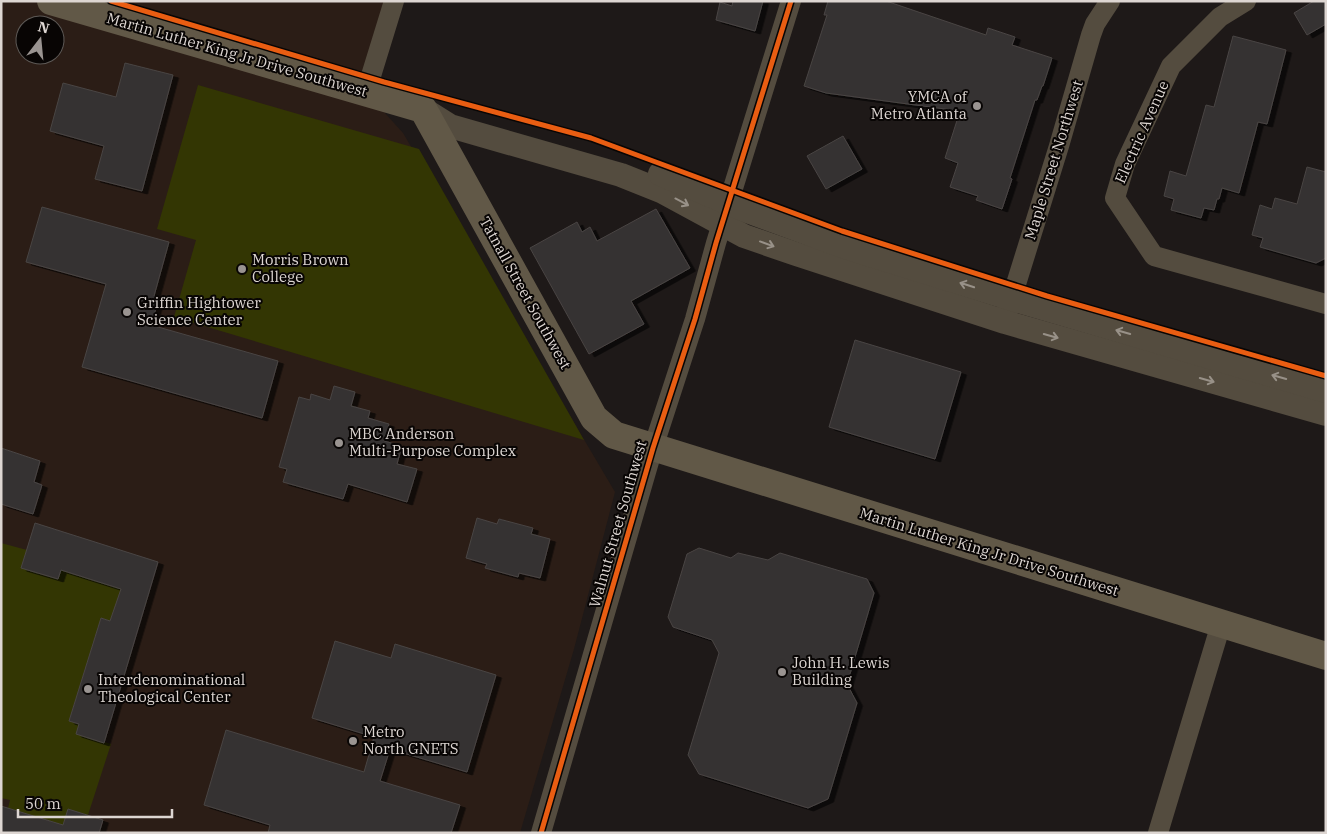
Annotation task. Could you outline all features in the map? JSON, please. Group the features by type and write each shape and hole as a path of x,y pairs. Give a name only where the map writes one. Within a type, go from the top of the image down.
{"main road":[{"name":"Martin Luther King Jr Drive Southwest","path":"51,1 423,109"},
{"name":"Tatnall Street Southwest","path":"423,109 594,418 614,434 653,448"},
{"name":"Martin Luther King Jr Drive Southwest","path":"653,448 1326,656"}],"street":[{"path":"366,92 394,1"},
{"name":"Walnut Street Southwest","path":"541,833 653,448 695,319 790,1"},
{"name":"Maple Street Northwest","path":"1004,322 1060,146 1091,35 1095,24 1110,1"},
{"name":"Electric Avenue","path":"1246,1 1220,18 1172,66 1125,164 1114,198 1154,256 1326,304"},
{"path":"423,109 450,126 621,175 726,214 845,247 1012,299 1326,391"},
{"path":"726,214 744,236 796,254 1004,322 1326,414"},
{"path":"1158,833 1221,624"}],"shaded area":[{"name":"Morris Brown College","path":"1,1 393,1 366,92 403,133 615,492 574,649 520,833 1,833"},
{"path":"198,85 419,149 584,440 174,317 196,240 157,229"},
{"path":"1,543 27,550 21,568 61,570 147,597 141,619 114,611 110,621 101,618 69,721 79,724 77,734 111,744 88,815 68,809 63,825 8,808 10,800 1,798"}],"building":[{"path":"733,1 763,1 755,31 716,20 720,2 732,6"},
{"name":"YMCA of Metro Atlanta","path":"828,1 886,1 986,35 988,28 1015,37 1012,45 1052,58 1043,86 1037,100 1035,100 1002,209 976,200 978,196 950,187 958,163 945,158 960,111 826,93 804,86 827,15 824,15"},
{"path":"1314,1 1326,1 1326,24 1307,35 1294,13"},
{"path":"1233,36 1286,50 1267,124 1258,122 1239,193 1222,188 1214,210 1204,208 1201,218 1171,210 1174,199 1164,196 1170,171 1186,176 1206,105 1214,107"},
{"path":"125,63 173,75 142,191 95,179 104,146 50,131 63,83 116,97"},
{"path":"843,136 862,169 826,189 807,156"},
{"path":"1307,167 1326,172 1326,258 1316,263 1260,247 1263,238 1252,235 1260,205 1272,209 1275,198 1297,204"},
{"name":"Griffin Hightower Science Center","path":"42,207 169,242 154,296 159,298 151,325 278,361 262,418 82,367 106,284 26,262"},
{"path":"656,209 690,268 631,301 644,324 589,354 530,248 577,222 582,232 590,227 597,241"},
{"path":"855,340 961,372 935,459 829,427"},
{"name":"MBC Anderson Multi-Purpose Complex","path":"334,386 355,392 351,406 370,411 368,418 389,424 384,441 402,446 397,464 417,469 407,502 348,484 343,499 283,482 287,469 279,467 299,397 310,400 311,394 330,400"},
{"path":"1,448 40,461 34,482 42,485 33,514 1,504"},
{"path":"477,518 497,524 499,519 533,528 531,534 550,539 540,578 519,573 518,577 485,568 487,564 466,558"},
{"path":"35,523 158,562 104,743 76,734 79,724 69,721 101,618 110,621 121,589 61,570 58,579 21,568"},
{"name":"John H. Lewis Building","path":"699,548 731,558 738,553 768,560 780,553 867,579 874,593 847,684 857,703 828,799 808,808 699,774 688,755 719,653 712,640 673,627 668,617 687,554"},
{"name":"Metro North GNETS","path":"335,641 391,658 395,644 496,675 467,772 390,749 380,781 460,805 451,833 268,833 270,825 204,805 226,730 364,772 374,737 312,718"},
{"path":"1,806 63,825 68,809 103,820 99,833 1,833"}],"cycle path":[{"path":"111,1 384,82 591,138 842,231 1047,296 1326,376"},
{"path":"541,833 653,448 695,319 716,243 791,1"}],"place":[{"name":"YMCA of Metro Atlanta","path":"977,106"},
{"name":"Morris Brown College","path":"242,269"},
{"name":"Griffin Hightower Science Center","path":"127,312"},
{"name":"MBC Anderson Multi-Purpose Complex","path":"339,443"},
{"name":"John H. Lewis Building","path":"782,672"},
{"name":"Interdenominational Theological Center","path":"88,689"},
{"name":"Metro North GNETS","path":"353,741"}]}
